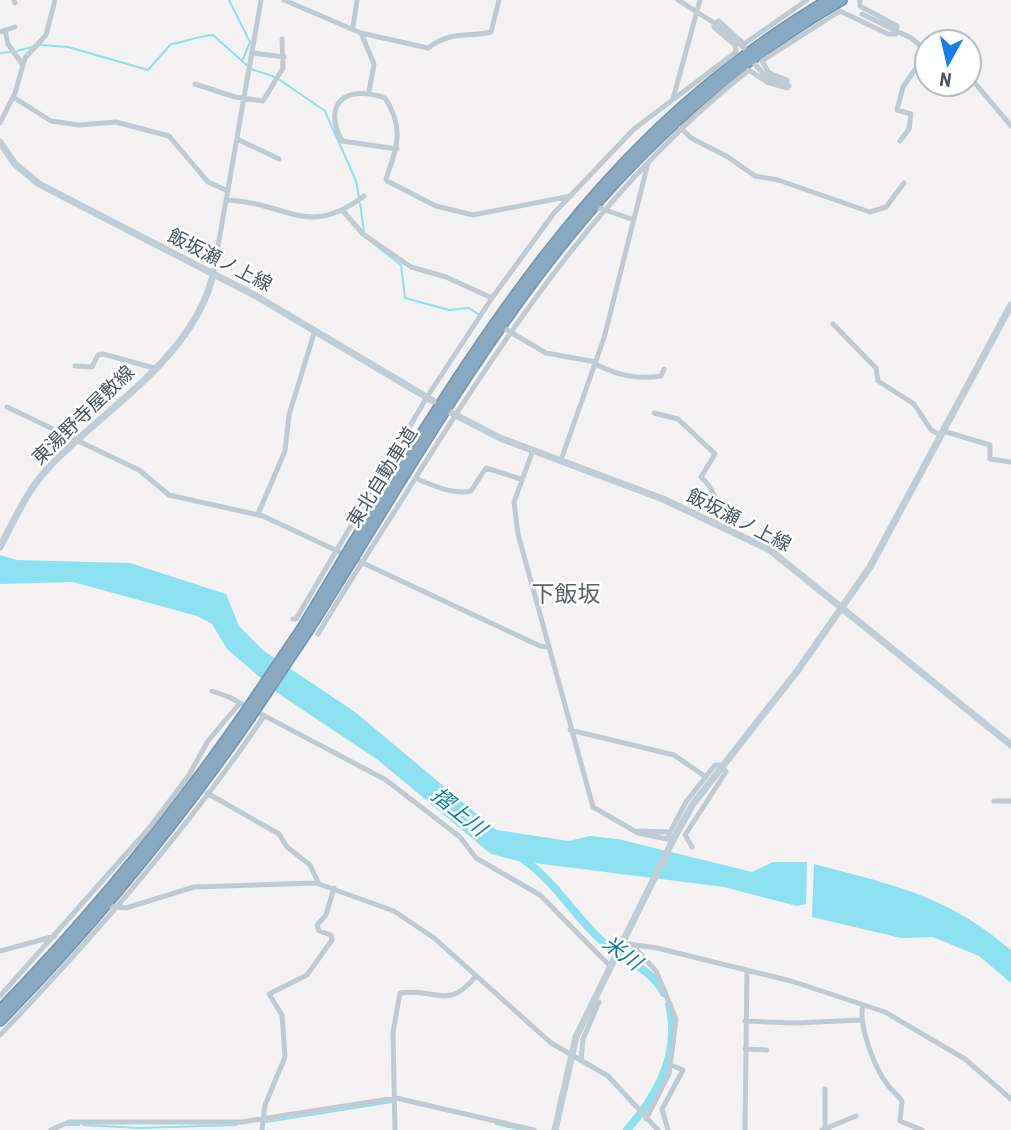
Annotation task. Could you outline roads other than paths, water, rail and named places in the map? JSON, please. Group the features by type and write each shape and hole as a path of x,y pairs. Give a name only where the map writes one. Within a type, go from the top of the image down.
{"highway":[{"name":"東北自動車道","path":"0,1021 124,884 181,813 305,629 472,354 535,265 582,206 647,137 694,95 775,33 828,0"},
{"name":"東北自動車道","path":"354,550 492,337 546,262 602,194 664,130 727,76 842,0"},
{"name":"東北自動車道","path":"0,1010 148,843 247,716"}],"main road":[{"name":"飯坂瀬ノ上線","path":"0,142 15,164 39,184 315,330 430,399"},
{"name":"東湯野寺屋敷線","path":"0,547 36,482 117,408 193,324 204,304 213,275"},
{"path":"555,1130 570,1055 670,839 693,804 844,608 870,567 1011,305"},
{"name":"飯坂瀬ノ上線","path":"451,413 490,434 663,499 770,550 1011,745"}],"street":[{"path":"0,123 13,97 22,64 46,34 55,0"},
{"path":"213,275 261,0"},
{"path":"284,0 353,27 361,33 428,48 437,41 461,33 491,32 499,0"},
{"path":"353,27 357,0"},
{"path":"678,0 714,23 744,48"},
{"path":"673,99 700,0"},
{"path":"714,23 719,20 744,44 807,0"},
{"path":"860,0 860,6 897,26 897,32"},
{"path":"789,86 787,80 766,71 762,61 841,10 888,34 897,32"},
{"path":"862,14 913,40"},
{"path":"293,619 296,619 309,602 388,464 482,313 554,213 634,129 736,52 735,45 714,27 714,23"},
{"path":"15,27 2,31 22,64"},
{"path":"361,33 373,64 369,92"},
{"path":"195,84 235,97 262,101 283,68 282,39"},
{"path":"253,53 284,57"},
{"path":"754,63 766,77 789,86"},
{"path":"318,634 416,478 451,413 507,330 605,210 681,128 749,70 767,82 785,88 789,86"},
{"path":"900,141 909,129 911,114 897,110 903,87 913,72"},
{"path":"397,149 342,141 334,118 341,99 349,93 369,92 387,101 400,136 397,149 387,181 451,211 476,215 572,195 580,199"},
{"path":"983,93 1011,126"},
{"path":"13,97 51,121 73,125 116,122 169,136 208,182 228,191"},
{"path":"681,128 691,138 728,157 755,176 786,183 866,211 886,207 904,183"},
{"path":"237,139 279,159"},
{"path":"561,460 596,363 648,163"},
{"path":"227,200 263,204 291,214 318,219 343,211 364,196"},
{"path":"597,207 634,220"},
{"path":"343,211 363,234 411,267 446,277 492,298"},
{"path":"482,313 490,319"},
{"path":"833,324 876,368 878,381 914,404 931,430 990,445 990,459 1011,462"},
{"path":"258,514 285,451 289,415 315,330"},
{"path":"507,330 546,353 596,363 624,376 661,376 664,369"},
{"path":"75,366 92,367 98,355 103,354 154,368"},
{"path":"623,385 624,376"},
{"path":"7,407 139,470 169,495 258,514 338,548 547,647"},
{"path":"654,413 678,419 715,454 701,478 711,486 719,508 716,523"},
{"path":"533,450 513,508 547,647 593,807 635,832 670,839 686,802 715,765 722,766 726,772 685,835 692,847"},
{"path":"388,464 394,467"},
{"path":"408,475 444,489 466,492 471,491 486,468 521,479"},
{"path":"324,611 331,615"},
{"path":"212,691 386,780 460,837 476,858 540,895 611,962"},
{"path":"0,996 88,902 173,798 208,741 240,703"},
{"path":"0,1035 118,907 241,753 264,716"},
{"path":"570,730 674,755 706,777"},
{"path":"207,793 279,834 287,847 310,865 319,884"},
{"path":"994,801 1011,801"},
{"path":"111,906 118,907 194,887 319,884 394,911 434,938 551,1043 608,1076 658,1130"},
{"path":"262,1124 265,1105 285,1057 282,1015 269,994 307,975 332,940 333,937 319,931 317,925 326,915 334,888"},
{"path":"0,951 55,936"},
{"path":"621,943 657,948 747,970 885,1012 936,1040 983,1071 1011,1099"},
{"path":"632,945 656,971 674,1012 676,1036 663,1091 646,1118"},
{"path":"745,1130 747,970"},
{"path":"395,1130 393,1032 400,993 451,997 464,990 476,976"},
{"path":"581,1060 583,1039 600,1002"},
{"path":"863,1005 860,1020 885,1082 902,1101 900,1121 922,1130"},
{"path":"745,1021 797,1023 860,1020"},
{"path":"745,1049 767,1050"},
{"path":"668,1130 662,1109 683,1070 671,1065"},
{"path":"825,1089 824,1129 856,1115"},
{"path":"51,1130 63,1127 262,1124 394,1100 430,1104 534,1130"}],"water":[{"name":"摺上川","path":"0,555 16,560 130,563 226,594 239,626 264,651 355,712 496,830 569,841 590,836 618,839 752,872 773,862 807,862 806,904 797,906 724,887 518,861 491,854 378,760 279,694 227,649 212,624 197,616 73,582 0,584"},
{"path":"814,864 918,894 964,916 1011,950 1011,983 979,956 933,937 901,938 812,917"}],"waterway":[{"path":"229,0 250,42 243,59"},
{"path":"40,45 68,47 148,70 171,44 213,35 251,69 275,77"},
{"path":"17,51 32,47"},
{"path":"0,53 11,52"},
{"path":"280,80 325,111 356,181 359,197"},
{"path":"360,203 364,232"},
{"path":"365,237 401,265 405,298 449,310 469,308 478,314"},
{"name":"米川","path":"520,857 544,876 603,942 644,970 664,993"},
{"name":"米川","path":"627,1130 648,1103 664,1072 672,1040 669,1005"},
{"path":"266,1122 392,1102"},
{"path":"496,1124 522,1130"},
{"path":"67,1125 79,1125"},
{"path":"84,1125 139,1128 236,1125"}],"district":[{"name":"下飯坂","path":"566,594"}]}
